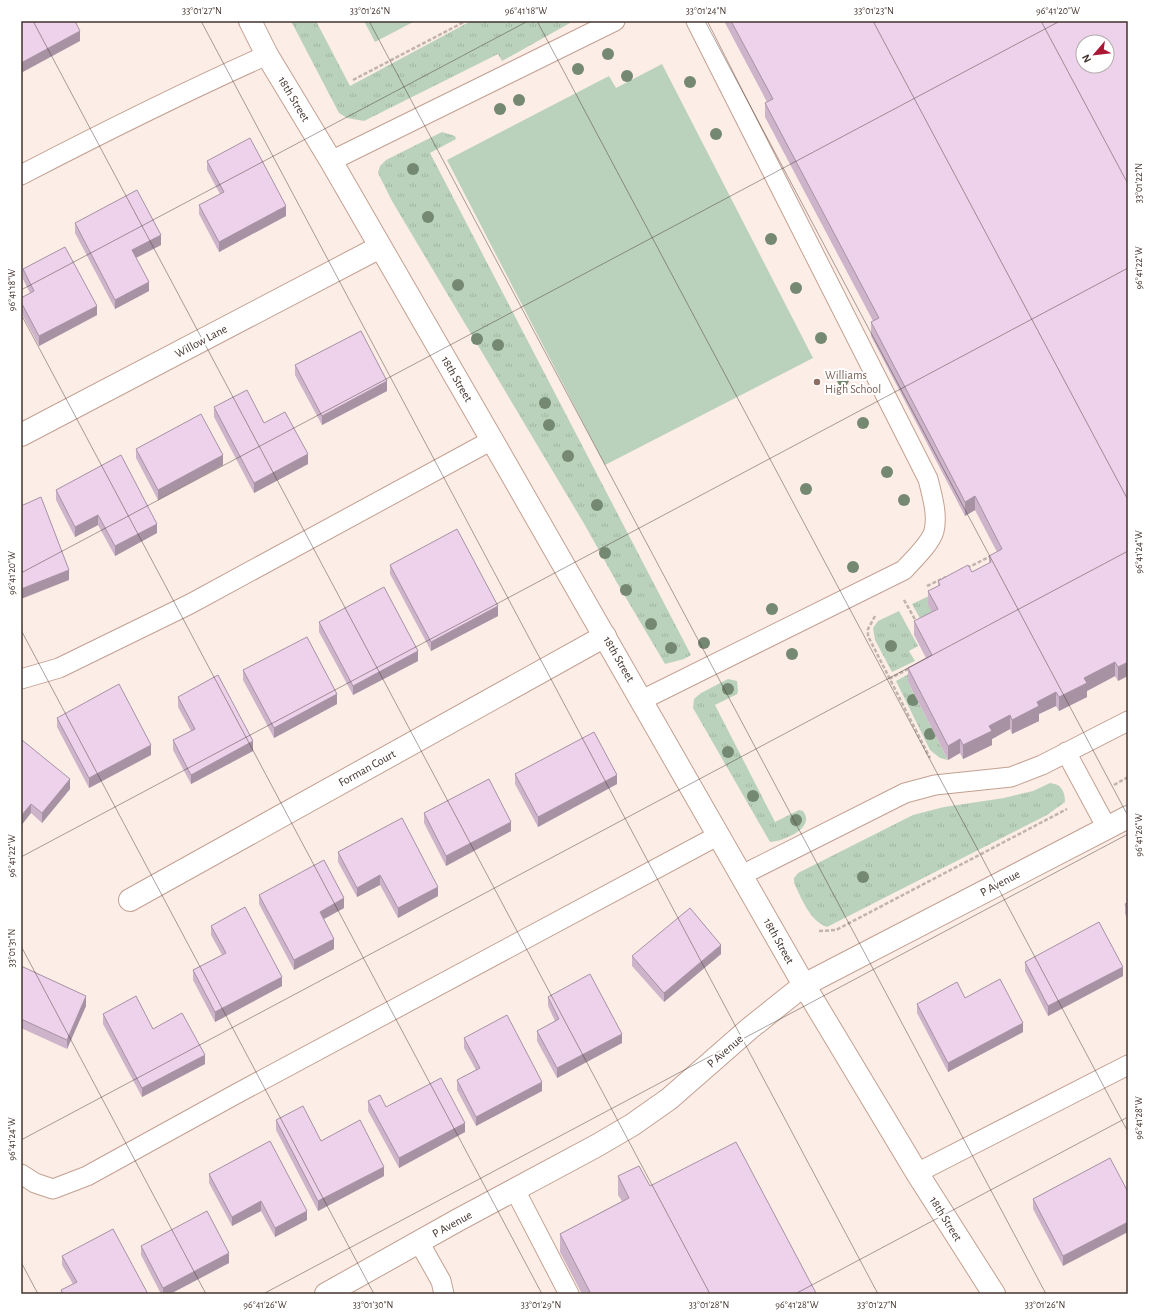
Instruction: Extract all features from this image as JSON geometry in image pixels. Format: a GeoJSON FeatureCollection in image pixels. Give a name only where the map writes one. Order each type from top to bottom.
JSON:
{"type":"FeatureCollection","features":[{"type":"Feature","properties":{"kind":"street","name":"18th Street"},"geometry":{"type":"LineString","coordinates":[[250,21],[268,55],[331,161],[642,700],[804,985],[917,1173],[994,1294]]}},
{"type":"Feature","properties":{"kind":"street","name":"Willow Lane"},"geometry":{"type":"LineString","coordinates":[[21,436],[380,247]]}},
{"type":"Feature","properties":{"kind":"street","name":"Forman Court"},"geometry":{"type":"LineString","coordinates":[[130,900],[605,636]]}},
{"type":"Feature","properties":{"kind":"street","name":"P Avenue"},"geometry":{"type":"LineString","coordinates":[[326,1294],[620,1132],[669,1099],[749,1029],[804,985],[1128,817]]}},
{"type":"Feature","properties":{"kind":"lane"},"geometry":{"type":"LineString","coordinates":[[331,161],[615,21]]}},
{"type":"Feature","properties":{"kind":"lane"},"geometry":{"type":"LineString","coordinates":[[642,700],[904,570],[920,554],[934,532],[935,507],[928,479],[696,21]]}},
{"type":"Feature","properties":{"kind":"lane"},"geometry":{"type":"LineString","coordinates":[[21,175],[206,82],[268,55]]}},
{"type":"Feature","properties":{"kind":"lane"},"geometry":{"type":"LineString","coordinates":[[21,679],[59,668],[190,604],[492,440]]}},
{"type":"Feature","properties":{"kind":"lane"},"geometry":{"type":"LineString","coordinates":[[742,875],[905,793],[935,785],[1011,776],[1042,765],[1128,721]]}},
{"type":"Feature","properties":{"kind":"lane"},"geometry":{"type":"LineString","coordinates":[[1066,752],[1107,828]]}},
{"type":"Feature","properties":{"kind":"lane"},"geometry":{"type":"LineString","coordinates":[[21,1174],[34,1183],[53,1189],[87,1176],[278,1071],[719,835]]}},
{"type":"Feature","properties":{"kind":"lane"},"geometry":{"type":"LineString","coordinates":[[917,1173],[1128,1064]]}},
{"type":"Feature","properties":{"kind":"lane"},"geometry":{"type":"LineString","coordinates":[[515,1190],[569,1294]]}},
{"type":"Feature","properties":{"kind":"lane"},"geometry":{"type":"LineString","coordinates":[[419,1242],[441,1281],[444,1294]]}},
{"type":"Feature","properties":{"kind":"path"},"geometry":{"type":"LineString","coordinates":[[352,80],[466,21]]}},
{"type":"Feature","properties":{"kind":"path"},"geometry":{"type":"LineString","coordinates":[[965,568],[991,556]]}},
{"type":"Feature","properties":{"kind":"path"},"geometry":{"type":"LineString","coordinates":[[922,589],[952,574]]}},
{"type":"Feature","properties":{"kind":"path"},"geometry":{"type":"LineString","coordinates":[[898,602],[910,595]]}},
{"type":"Feature","properties":{"kind":"path"},"geometry":{"type":"LineString","coordinates":[[904,598],[917,624]]}},
{"type":"Feature","properties":{"kind":"path"},"geometry":{"type":"LineString","coordinates":[[880,613],[873,617],[868,629],[868,636],[928,757],[933,762]]}},
{"type":"Feature","properties":{"kind":"path"},"geometry":{"type":"LineString","coordinates":[[889,679],[916,664]]}},
{"type":"Feature","properties":{"kind":"path"},"geometry":{"type":"LineString","coordinates":[[819,931],[836,930],[1128,777]]}},
{"type":"Feature","properties":{"kind":"green space"},"geometry":{"type":"Polygon","coordinates":[[[291,21],[316,21],[350,86],[471,21],[571,21],[570,23],[502,61],[498,54],[364,121],[347,118],[339,113],[291,21]]]}},
{"type":"Feature","properties":{"kind":"green space"},"geometry":{"type":"Polygon","coordinates":[[[364,21],[415,21],[375,42],[364,21]]]}},
{"type":"Feature","properties":{"kind":"green space"},"geometry":{"type":"Polygon","coordinates":[[[662,64],[813,358],[605,465],[447,160],[609,76],[616,88],[662,64]]]}},
{"type":"Feature","properties":{"kind":"green space"},"geometry":{"type":"Polygon","coordinates":[[[442,132],[455,136],[456,139],[430,153],[691,655],[684,659],[665,664],[586,527],[392,201],[378,173],[380,166],[386,160],[442,132]]]}},
{"type":"Feature","properties":{"kind":"green space"},"geometry":{"type":"Polygon","coordinates":[[[997,564],[938,623],[926,629],[912,604],[997,564]]]}},
{"type":"Feature","properties":{"kind":"green space"},"geometry":{"type":"Polygon","coordinates":[[[899,611],[918,646],[909,651],[915,661],[892,672],[875,640],[873,628],[878,621],[899,611]]]}},
{"type":"Feature","properties":{"kind":"green space"},"geometry":{"type":"Polygon","coordinates":[[[918,669],[908,682],[948,760],[940,758],[930,750],[896,681],[918,669]]]}},
{"type":"Feature","properties":{"kind":"green space"},"geometry":{"type":"Polygon","coordinates":[[[728,679],[737,681],[737,694],[715,705],[775,822],[799,810],[803,811],[806,817],[802,828],[783,839],[770,842],[693,708],[694,699],[701,693],[728,679]]]}},
{"type":"Feature","properties":{"kind":"green space"},"geometry":{"type":"Polygon","coordinates":[[[1050,783],[1057,785],[1062,789],[1065,802],[1047,815],[827,927],[821,924],[811,914],[803,902],[794,883],[794,878],[798,873],[913,815],[944,807],[1004,798],[1033,791],[1050,783]]]}},
{"type":"Feature","properties":{"kind":"building"},"geometry":{"type":"Polygon","coordinates":[[[21,21],[75,21],[80,31],[21,63],[21,21]]]}},
{"type":"Feature","properties":{"kind":"building"},"geometry":{"type":"Polygon","coordinates":[[[731,21],[1128,21],[1128,662],[1118,667],[1115,662],[1084,678],[1087,683],[1059,697],[1056,692],[1037,702],[1039,706],[1012,720],[1010,715],[989,726],[992,731],[963,745],[960,739],[948,746],[908,668],[932,655],[914,621],[938,609],[928,591],[940,585],[938,581],[968,565],[972,572],[991,562],[989,556],[1002,549],[975,496],[965,502],[871,322],[879,318],[765,103],[773,99],[731,21]]]}},
{"type":"Feature","properties":{"kind":"building"},"geometry":{"type":"Polygon","coordinates":[[[250,138],[286,206],[219,242],[199,205],[224,192],[207,161],[250,138]]]}},
{"type":"Feature","properties":{"kind":"building"},"geometry":{"type":"Polygon","coordinates":[[[137,190],[161,235],[132,250],[149,282],[115,300],[75,223],[137,190]]]}},
{"type":"Feature","properties":{"kind":"building"},"geometry":{"type":"Polygon","coordinates":[[[65,247],[97,306],[39,336],[21,302],[21,298],[34,291],[23,269],[65,247]]]}},
{"type":"Feature","properties":{"kind":"building"},"geometry":{"type":"Polygon","coordinates":[[[361,331],[387,381],[322,416],[295,365],[361,331]]]}},
{"type":"Feature","properties":{"kind":"building"},"geometry":{"type":"Polygon","coordinates":[[[247,390],[264,423],[285,412],[308,454],[254,483],[214,407],[247,390]]]}},
{"type":"Feature","properties":{"kind":"building"},"geometry":{"type":"Polygon","coordinates":[[[201,414],[223,455],[158,490],[136,449],[201,414]]]}},
{"type":"Feature","properties":{"kind":"building"},"geometry":{"type":"Polygon","coordinates":[[[121,455],[157,524],[115,546],[98,515],[75,527],[56,490],[121,455]]]}},
{"type":"Feature","properties":{"kind":"building"},"geometry":{"type":"Polygon","coordinates":[[[41,497],[69,570],[21,589],[21,506],[41,497]]]}},
{"type":"Feature","properties":{"kind":"building"},"geometry":{"type":"Polygon","coordinates":[[[457,529],[498,606],[431,642],[390,565],[457,529]]]}},
{"type":"Feature","properties":{"kind":"building"},"geometry":{"type":"Polygon","coordinates":[[[384,587],[418,651],[353,686],[319,622],[384,587]]]}},
{"type":"Feature","properties":{"kind":"building"},"geometry":{"type":"Polygon","coordinates":[[[307,637],[337,694],[274,728],[243,670],[307,637]]]}},
{"type":"Feature","properties":{"kind":"building"},"geometry":{"type":"Polygon","coordinates":[[[218,675],[253,741],[191,775],[173,740],[195,729],[178,697],[218,675]]]}},
{"type":"Feature","properties":{"kind":"building"},"geometry":{"type":"Polygon","coordinates":[[[119,684],[151,745],[89,778],[57,718],[119,684]]]}},
{"type":"Feature","properties":{"kind":"building"},"geometry":{"type":"Polygon","coordinates":[[[594,732],[617,775],[538,817],[515,774],[594,732]]]}},
{"type":"Feature","properties":{"kind":"building"},"geometry":{"type":"Polygon","coordinates":[[[22,740],[70,779],[42,813],[31,804],[21,816],[21,741],[22,740]]]}},
{"type":"Feature","properties":{"kind":"building"},"geometry":{"type":"Polygon","coordinates":[[[489,779],[511,822],[446,856],[424,813],[489,779]]]}},
{"type":"Feature","properties":{"kind":"building"},"geometry":{"type":"Polygon","coordinates":[[[402,818],[438,887],[398,908],[380,875],[357,888],[338,852],[402,818]]]}},
{"type":"Feature","properties":{"kind":"building"},"geometry":{"type":"Polygon","coordinates":[[[324,860],[344,898],[320,912],[334,939],[294,960],[259,895],[324,860]]]}},
{"type":"Feature","properties":{"kind":"building"},"geometry":{"type":"Polygon","coordinates":[[[1128,903],[1128,910],[1125,904],[1128,903]]]}},
{"type":"Feature","properties":{"kind":"building"},"geometry":{"type":"Polygon","coordinates":[[[245,907],[282,977],[215,1012],[193,970],[226,953],[211,926],[245,907]]]}},
{"type":"Feature","properties":{"kind":"building"},"geometry":{"type":"Polygon","coordinates":[[[690,908],[721,945],[664,993],[632,956],[690,908]]]}},
{"type":"Feature","properties":{"kind":"building"},"geometry":{"type":"Polygon","coordinates":[[[1099,922],[1123,967],[1048,1006],[1025,962],[1099,922]]]}},
{"type":"Feature","properties":{"kind":"building"},"geometry":{"type":"Polygon","coordinates":[[[21,966],[86,996],[67,1040],[21,1019],[21,966]]]}},
{"type":"Feature","properties":{"kind":"building"},"geometry":{"type":"Polygon","coordinates":[[[590,974],[622,1034],[557,1068],[537,1031],[559,1019],[548,997],[590,974]]]}},
{"type":"Feature","properties":{"kind":"building"},"geometry":{"type":"Polygon","coordinates":[[[1000,979],[1023,1023],[948,1063],[917,1004],[957,982],[965,998],[1000,979]]]}},
{"type":"Feature","properties":{"kind":"building"},"geometry":{"type":"Polygon","coordinates":[[[136,996],[153,1029],[182,1013],[205,1055],[142,1088],[103,1014],[136,996]]]}},
{"type":"Feature","properties":{"kind":"building"},"geometry":{"type":"Polygon","coordinates":[[[507,1015],[542,1082],[476,1117],[457,1080],[480,1068],[464,1038],[507,1015]]]}},
{"type":"Feature","properties":{"kind":"building"},"geometry":{"type":"Polygon","coordinates":[[[441,1078],[465,1123],[399,1158],[368,1101],[380,1095],[386,1107],[441,1078]]]}},
{"type":"Feature","properties":{"kind":"building"},"geometry":{"type":"Polygon","coordinates":[[[303,1106],[321,1141],[360,1120],[384,1167],[318,1201],[276,1120],[303,1106]]]}},
{"type":"Feature","properties":{"kind":"building"},"geometry":{"type":"Polygon","coordinates":[[[270,1141],[307,1211],[275,1228],[261,1201],[232,1217],[209,1174],[270,1141]]]}},
{"type":"Feature","properties":{"kind":"building"},"geometry":{"type":"Polygon","coordinates":[[[736,1142],[816,1293],[591,1294],[560,1234],[629,1198],[618,1176],[639,1166],[650,1186],[736,1142]]]}},
{"type":"Feature","properties":{"kind":"building"},"geometry":{"type":"Polygon","coordinates":[[[1110,1158],[1128,1192],[1128,1222],[1063,1256],[1033,1199],[1110,1158]]]}},
{"type":"Feature","properties":{"kind":"building"},"geometry":{"type":"Polygon","coordinates":[[[207,1211],[229,1253],[163,1288],[141,1246],[207,1211]]]}},
{"type":"Feature","properties":{"kind":"building"},"geometry":{"type":"Polygon","coordinates":[[[113,1229],[148,1294],[63,1294],[61,1290],[77,1282],[62,1256],[113,1229]]]}},
{"type":"Feature","properties":{"kind":"place","name":"Williams High School"},"geometry":{"type":"Point","coordinates":[817,382]}}]}
